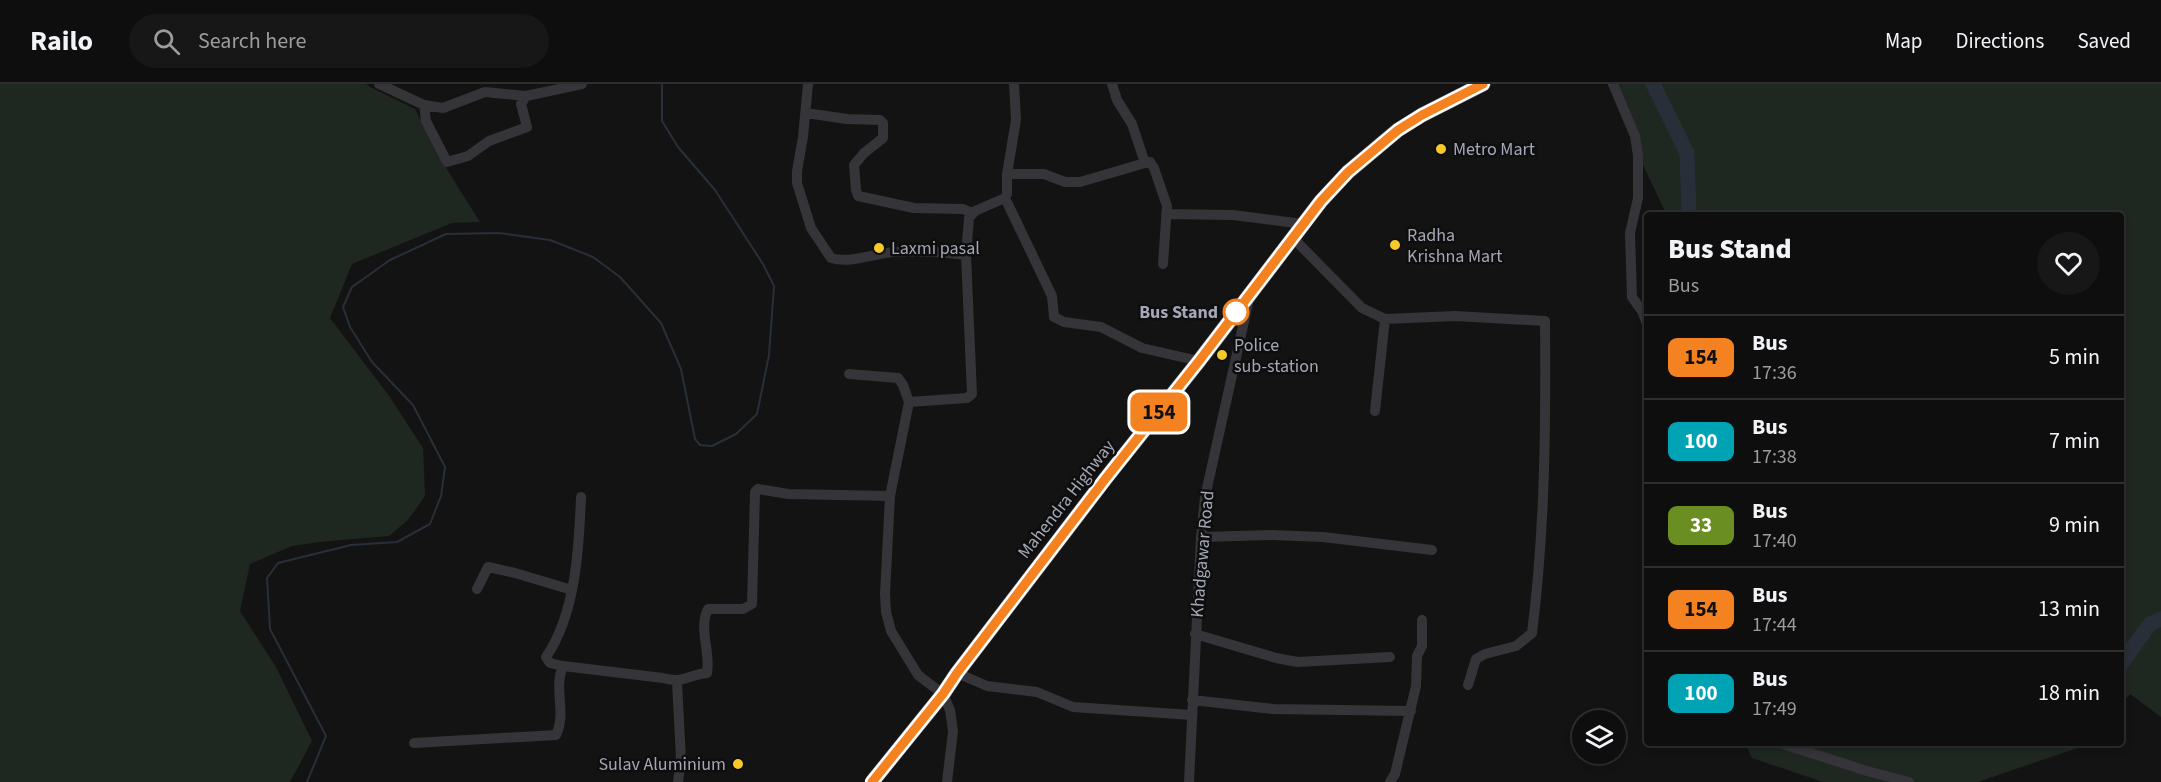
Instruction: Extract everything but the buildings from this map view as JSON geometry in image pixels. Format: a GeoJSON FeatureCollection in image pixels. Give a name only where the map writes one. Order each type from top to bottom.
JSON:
{"type":"FeatureCollection","features":[{"type":"Feature","properties":{"kind":"highway","name":"Mahendra Highway"},"geometry":{"type":"LineString","coordinates":[[872,782],[943,694],[1106,478],[1321,201],[1348,172],[1398,130],[1483,84]]}},
{"type":"Feature","properties":{"kind":"street"},"geometry":{"type":"LineString","coordinates":[[379,84],[424,105],[443,108],[485,92],[526,96],[582,84]]}},
{"type":"Feature","properties":{"kind":"street"},"geometry":{"type":"LineString","coordinates":[[808,84],[797,183],[812,228],[831,258],[841,261],[894,252],[945,252],[966,255]]}},
{"type":"Feature","properties":{"kind":"street"},"geometry":{"type":"LineString","coordinates":[[1014,84],[1016,120],[1005,198],[1052,296],[1054,317],[1064,322],[1101,327],[1142,348],[1199,361]]}},
{"type":"Feature","properties":{"kind":"street"},"geometry":{"type":"LineString","coordinates":[[1112,84],[1132,124],[1145,163]]}},
{"type":"Feature","properties":{"kind":"street"},"geometry":{"type":"LineString","coordinates":[[1613,84],[1635,136],[1638,156],[1638,198],[1630,233],[1632,297],[1644,316]]}},
{"type":"Feature","properties":{"kind":"street"},"geometry":{"type":"LineString","coordinates":[[424,105],[426,121],[447,162],[460,156],[468,156],[489,141],[527,127],[521,104],[526,96]]}},
{"type":"Feature","properties":{"kind":"street"},"geometry":{"type":"LineString","coordinates":[[806,113],[847,119],[880,120],[883,123],[883,138],[864,153],[854,165],[858,196],[914,208],[963,209],[972,213]]}},
{"type":"Feature","properties":{"kind":"street"},"geometry":{"type":"LineString","coordinates":[[1007,174],[1044,174],[1065,182],[1080,182],[1150,162],[1167,206],[1163,264]]}},
{"type":"Feature","properties":{"kind":"street"},"geometry":{"type":"LineString","coordinates":[[909,402],[967,398],[972,394],[966,255],[969,218],[972,213],[1005,198]]}},
{"type":"Feature","properties":{"kind":"street"},"geometry":{"type":"LineString","coordinates":[[1166,214],[1233,214],[1303,224]]}},
{"type":"Feature","properties":{"kind":"street"},"geometry":{"type":"LineString","coordinates":[[1293,238],[1362,308],[1385,319],[1455,316],[1545,321],[1544,469],[1537,595],[1532,633],[1516,646],[1485,654],[1476,659],[1468,685]]}},
{"type":"Feature","properties":{"kind":"street","name":"Khadgawar Road"},"geometry":{"type":"LineString","coordinates":[[1189,782],[1205,497],[1250,295]]}},
{"type":"Feature","properties":{"kind":"street"},"geometry":{"type":"LineString","coordinates":[[1375,411],[1385,319]]}},
{"type":"Feature","properties":{"kind":"street"},"geometry":{"type":"LineString","coordinates":[[849,374],[898,378],[909,402],[890,496],[885,594],[891,631],[918,675],[943,694],[950,710],[953,731],[947,782]]}},
{"type":"Feature","properties":{"kind":"street"},"geometry":{"type":"LineString","coordinates":[[581,497],[579,542],[572,590],[554,647],[546,657],[550,663],[563,666],[663,678],[677,682],[696,674],[706,673],[708,665],[705,627],[708,609],[743,609],[752,604],[755,492],[758,489],[788,494],[890,496]]}},
{"type":"Feature","properties":{"kind":"street"},"geometry":{"type":"LineString","coordinates":[[1201,537],[1272,535],[1323,537],[1432,550]]}},
{"type":"Feature","properties":{"kind":"street"},"geometry":{"type":"LineString","coordinates":[[521,575],[522,563]]}},
{"type":"Feature","properties":{"kind":"street"},"geometry":{"type":"LineString","coordinates":[[477,589],[488,567],[572,590]]}},
{"type":"Feature","properties":{"kind":"street"},"geometry":{"type":"LineString","coordinates":[[1390,782],[1395,774],[1416,686],[1418,656],[1422,646],[1422,620]]}},
{"type":"Feature","properties":{"kind":"street"},"geometry":{"type":"LineString","coordinates":[[1196,634],[1276,658],[1298,662],[1390,657]]}},
{"type":"Feature","properties":{"kind":"street"},"geometry":{"type":"LineString","coordinates":[[414,743],[556,735],[561,725],[558,677],[563,666]]}},
{"type":"Feature","properties":{"kind":"street"},"geometry":{"type":"LineString","coordinates":[[957,673],[987,686],[1037,692],[1073,707],[1192,715]]}},
{"type":"Feature","properties":{"kind":"street"},"geometry":{"type":"LineString","coordinates":[[677,682],[681,759],[678,782]]}},
{"type":"Feature","properties":{"kind":"street"},"geometry":{"type":"LineString","coordinates":[[1192,700],[1273,709],[1411,711]]}},
{"type":"Feature","properties":{"kind":"street"},"geometry":{"type":"LineString","coordinates":[[1789,746],[1866,771],[1909,782]]}},
{"type":"Feature","properties":{"kind":"shaded area"},"geometry":{"type":"Polygon","coordinates":[[[0,84],[367,84],[415,109],[448,171],[480,222],[452,223],[352,264],[330,318],[390,397],[423,448],[425,496],[408,520],[389,536],[292,546],[250,564],[240,611],[276,667],[312,741],[290,782],[0,782],[0,84]]]}},
{"type":"Feature","properties":{"kind":"shaded area"},"geometry":{"type":"Polygon","coordinates":[[[1612,84],[2161,84],[2161,717],[2130,694],[2124,701],[2124,212],[1665,212],[1631,139],[1612,84]]]}},
{"type":"Feature","properties":{"kind":"shaded area"},"geometry":{"type":"Polygon","coordinates":[[[1746,746],[2083,746],[1978,782],[1823,782],[1752,758],[1746,746]]]}},
{"type":"Feature","properties":{"kind":"waterway"},"geometry":{"type":"LineString","coordinates":[[307,782],[326,736],[270,629],[267,578],[278,563],[351,545],[397,542],[430,524],[441,496],[445,467],[413,405],[372,362],[350,327],[343,307],[352,287],[390,260],[446,234],[499,233],[550,240],[593,257],[620,277],[661,323],[681,369],[695,439],[700,445],[712,446],[736,434],[757,414],[769,355],[774,286],[763,264],[715,190],[678,147],[662,121],[662,84]]}},
{"type":"Feature","properties":{"kind":"waterway"},"geometry":{"type":"LineString","coordinates":[[1653,84],[1687,153],[1689,212]]}},
{"type":"Feature","properties":{"kind":"waterway"},"geometry":{"type":"LineString","coordinates":[[2124,660],[2150,624],[2161,619]]}},
{"type":"Feature","properties":{"kind":"bus line","name":"154"},"geometry":{"type":"LineString","coordinates":[[872,782],[943,694],[1106,478],[1321,201],[1348,172],[1398,130],[1483,84]]}},
{"type":"Feature","properties":{"kind":"place","name":"Metro Mart"},"geometry":{"type":"Point","coordinates":[1441,149]}},
{"type":"Feature","properties":{"kind":"place","name":"Radha Krishna Mart"},"geometry":{"type":"Point","coordinates":[1395,245]}},
{"type":"Feature","properties":{"kind":"place","name":"Laxmi pasal"},"geometry":{"type":"Point","coordinates":[879,248]}},
{"type":"Feature","properties":{"kind":"place","name":"Bus Stand"},"geometry":{"type":"Point","coordinates":[1236,312]}},
{"type":"Feature","properties":{"kind":"place","name":"Police sub-station"},"geometry":{"type":"Point","coordinates":[1222,355]}},
{"type":"Feature","properties":{"kind":"place","name":"Sulav Aluminium"},"geometry":{"type":"Point","coordinates":[738,764]}}]}
